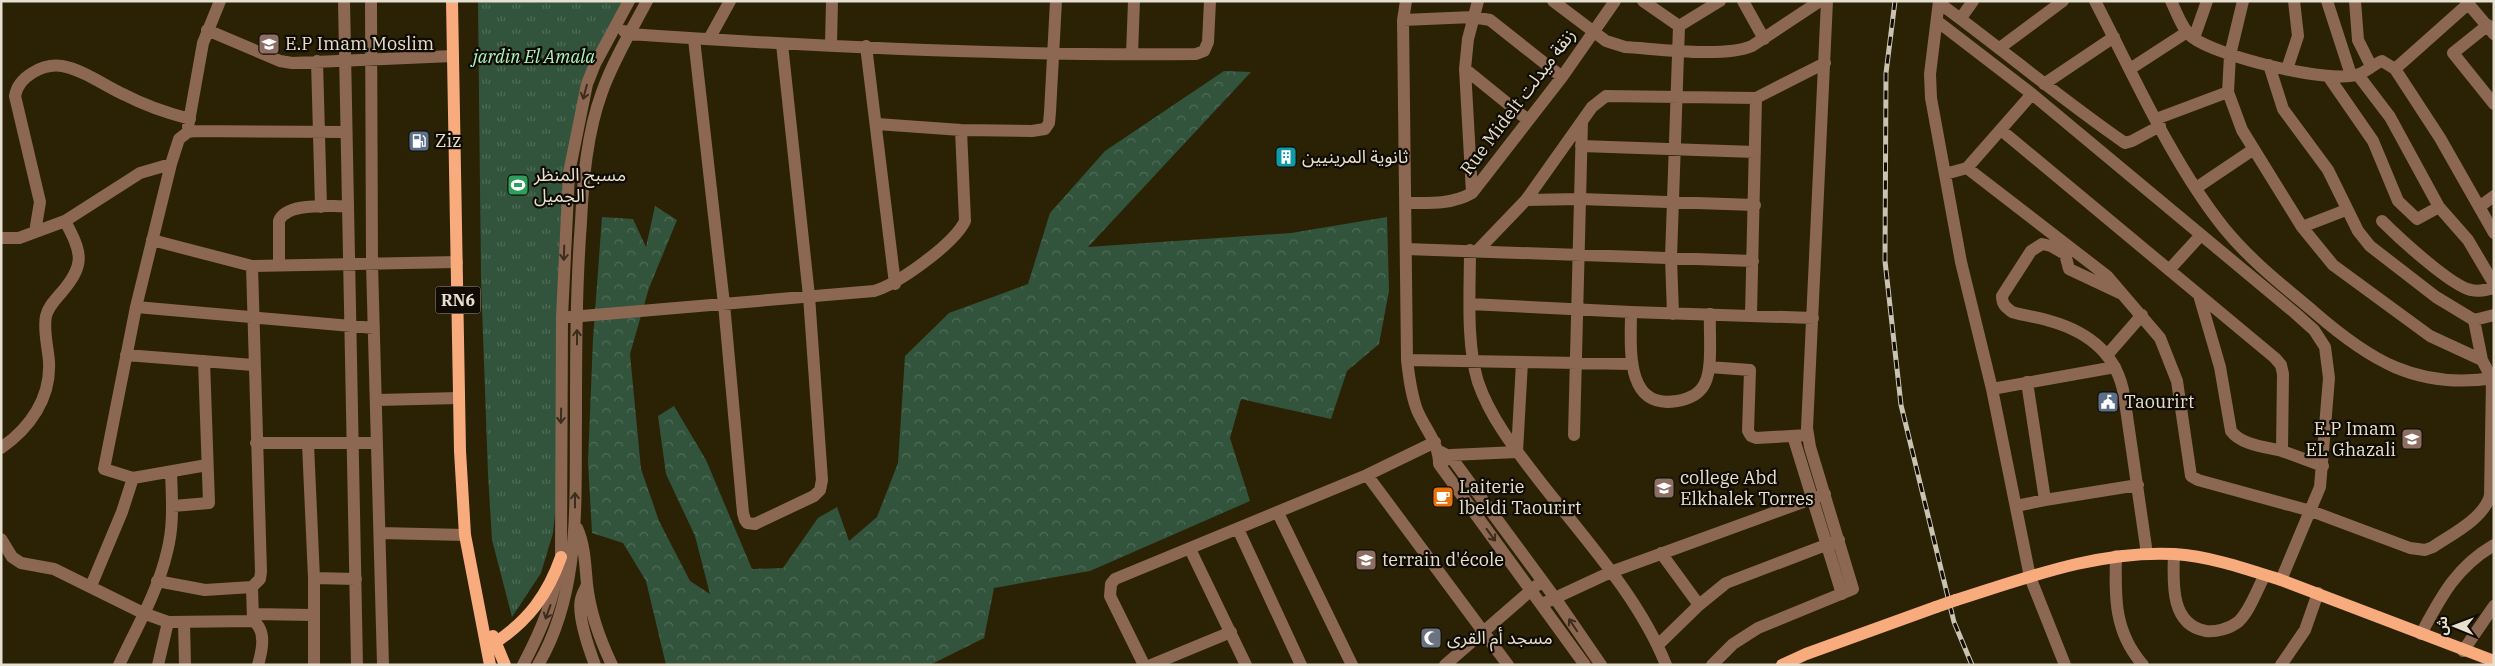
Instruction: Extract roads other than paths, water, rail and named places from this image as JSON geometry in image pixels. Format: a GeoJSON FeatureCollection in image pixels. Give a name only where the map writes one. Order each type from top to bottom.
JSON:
{"type":"FeatureCollection","features":[{"type":"Feature","properties":{"kind":"main road","name":"RN6"},"geometry":{"type":"LineString","coordinates":[[452,1],[459,398],[464,535],[490,665]]}},
{"type":"Feature","properties":{"kind":"main road"},"geometry":{"type":"LineString","coordinates":[[1782,665],[1806,654],[1936,607],[2030,577],[2116,556],[2147,554],[2174,554],[2265,575],[2318,593],[2421,634],[2463,651],[2479,661],[2494,661]]}},
{"type":"Feature","properties":{"kind":"main road"},"geometry":{"type":"LineString","coordinates":[[496,642],[514,630],[544,597],[561,557]]}},
{"type":"Feature","properties":{"kind":"main road","name":"RN6"},"geometry":{"type":"LineString","coordinates":[[476,597],[506,665]]}},
{"type":"Feature","properties":{"kind":"street"},"geometry":{"type":"LineString","coordinates":[[206,465],[133,478],[104,469],[126,354],[152,240],[179,139],[189,125],[207,30],[220,1]]}},
{"type":"Feature","properties":{"kind":"street"},"geometry":{"type":"LineString","coordinates":[[344,1],[357,665]]}},
{"type":"Feature","properties":{"kind":"street"},"geometry":{"type":"LineString","coordinates":[[371,1],[372,264],[383,665]]}},
{"type":"Feature","properties":{"kind":"street"},"geometry":{"type":"LineString","coordinates":[[523,665],[541,632],[554,596],[561,557],[562,317],[568,188],[576,135],[588,84],[628,1]]}},
{"type":"Feature","properties":{"kind":"street"},"geometry":{"type":"LineString","coordinates":[[538,665],[550,644],[564,599],[575,522],[577,318],[581,217],[589,149],[601,94],[629,34],[647,1]]}},
{"type":"Feature","properties":{"kind":"street"},"geometry":{"type":"LineString","coordinates":[[709,39],[730,1]]}},
{"type":"Feature","properties":{"kind":"street"},"geometry":{"type":"LineString","coordinates":[[831,44],[832,1]]}},
{"type":"Feature","properties":{"kind":"street"},"geometry":{"type":"LineString","coordinates":[[877,124],[961,130],[1032,132],[1045,129],[1049,118],[1056,1]]}},
{"type":"Feature","properties":{"kind":"street"},"geometry":{"type":"LineString","coordinates":[[1132,54],[1134,1]]}},
{"type":"Feature","properties":{"kind":"street"},"geometry":{"type":"LineString","coordinates":[[615,27],[629,34],[782,44],[831,44],[1053,54],[1196,54],[1204,51],[1208,42],[1210,1]]}},
{"type":"Feature","properties":{"kind":"street"},"geometry":{"type":"LineString","coordinates":[[1406,1],[1403,20],[1407,360],[1410,388],[1417,410],[1437,447],[1439,464],[1585,665]]}},
{"type":"Feature","properties":{"kind":"street"},"geometry":{"type":"LineString","coordinates":[[1472,193],[1465,69],[1473,17],[1478,1]]}},
{"type":"Feature","properties":{"kind":"street"},"geometry":{"type":"LineString","coordinates":[[1553,1],[1606,41],[1617,46],[1735,51],[1744,49],[1764,39],[1820,1]]}},
{"type":"Feature","properties":{"kind":"street","name":"Rue Midelt زنقة ميدلت"},"geometry":{"type":"LineString","coordinates":[[1405,203],[1444,202],[1463,198],[1472,193],[1562,77],[1615,1]]}},
{"type":"Feature","properties":{"kind":"street"},"geometry":{"type":"LineString","coordinates":[[1643,1],[1679,26]]}},
{"type":"Feature","properties":{"kind":"street"},"geometry":{"type":"LineString","coordinates":[[1679,26],[1720,1]]}},
{"type":"Feature","properties":{"kind":"street"},"geometry":{"type":"LineString","coordinates":[[1743,1],[1764,39]]}},
{"type":"Feature","properties":{"kind":"street"},"geometry":{"type":"LineString","coordinates":[[1712,665],[1733,644],[1758,628],[1850,591],[1853,586],[1808,435],[1827,1]]}},
{"type":"Feature","properties":{"kind":"street"},"geometry":{"type":"LineString","coordinates":[[1961,18],[1973,1]]}},
{"type":"Feature","properties":{"kind":"street"},"geometry":{"type":"LineString","coordinates":[[2001,47],[2063,1]]}},
{"type":"Feature","properties":{"kind":"street"},"geometry":{"type":"LineString","coordinates":[[2095,1],[2158,122],[2196,188],[2224,228],[2270,276],[2335,331],[2378,360],[2415,376],[2448,380],[2493,378]]}},
{"type":"Feature","properties":{"kind":"street"},"geometry":{"type":"LineString","coordinates":[[2171,1],[2191,35],[2230,55],[2286,69],[2328,76],[2355,75],[2382,61],[2396,69],[2440,138],[2494,233]]}},
{"type":"Feature","properties":{"kind":"street"},"geometry":{"type":"LineString","coordinates":[[2130,69],[2191,35],[2207,1]]}},
{"type":"Feature","properties":{"kind":"street"},"geometry":{"type":"LineString","coordinates":[[2243,1],[2230,55],[2228,92],[2234,114],[2302,227],[2333,266],[2430,336],[2482,360]]}},
{"type":"Feature","properties":{"kind":"street"},"geometry":{"type":"LineString","coordinates":[[2286,69],[2298,36],[2294,1]]}},
{"type":"Feature","properties":{"kind":"street"},"geometry":{"type":"LineString","coordinates":[[2327,1],[2355,75],[2390,117],[2438,207],[2468,240],[2494,286],[2479,291],[2464,287],[2415,252],[2382,222]]}},
{"type":"Feature","properties":{"kind":"street"},"geometry":{"type":"LineString","coordinates":[[2355,1],[2358,40],[2371,66]]}},
{"type":"Feature","properties":{"kind":"street"},"geometry":{"type":"LineString","coordinates":[[2065,665],[2030,577],[1992,389],[1961,262],[1931,98],[1930,74],[1939,2],[2001,47],[2071,106],[2125,142],[2132,142],[2158,122],[2228,92]]}},
{"type":"Feature","properties":{"kind":"street"},"geometry":{"type":"LineString","coordinates":[[2396,69],[2467,2],[2491,29],[2453,52],[2453,55],[2494,104]]}},
{"type":"Feature","properties":{"kind":"street"},"geometry":{"type":"LineString","coordinates":[[1403,20],[1473,17],[1490,20],[1498,24],[1562,77]]}},
{"type":"Feature","properties":{"kind":"street"},"geometry":{"type":"LineString","coordinates":[[1937,20],[2032,94],[2200,236],[2295,313],[2314,330],[2325,347],[2329,378],[2320,487],[2281,580]]}},
{"type":"Feature","properties":{"kind":"street"},"geometry":{"type":"LineString","coordinates":[[1673,314],[1671,258],[1679,26]]}},
{"type":"Feature","properties":{"kind":"street"},"geometry":{"type":"LineString","coordinates":[[207,30],[280,61],[292,63],[372,58],[453,56]]}},
{"type":"Feature","properties":{"kind":"street"},"geometry":{"type":"LineString","coordinates":[[2044,84],[2114,37]]}},
{"type":"Feature","properties":{"kind":"street"},"geometry":{"type":"LineString","coordinates":[[694,39],[724,304],[743,513],[747,524],[756,524],[814,496],[820,490],[822,480],[809,296],[782,44]]}},
{"type":"Feature","properties":{"kind":"street"},"geometry":{"type":"LineString","coordinates":[[866,46],[895,284]]}},
{"type":"Feature","properties":{"kind":"street"},"geometry":{"type":"LineString","coordinates":[[317,61],[322,207]]}},
{"type":"Feature","properties":{"kind":"street"},"geometry":{"type":"LineString","coordinates":[[1666,665],[1658,645],[1611,572],[1517,452],[1488,407],[1473,361],[1470,304],[1474,250],[1526,200],[1592,107],[1606,96],[1756,98],[1825,63]]}},
{"type":"Feature","properties":{"kind":"street"},"geometry":{"type":"LineString","coordinates":[[2269,65],[2283,109],[2328,170],[2346,210],[2358,231],[2370,246],[2436,297],[2474,320],[2494,315]]}},
{"type":"Feature","properties":{"kind":"street"},"geometry":{"type":"LineString","coordinates":[[36,232],[40,202],[15,96],[16,86],[26,76],[50,67],[72,69],[189,125],[346,132]]}},
{"type":"Feature","properties":{"kind":"street"},"geometry":{"type":"LineString","coordinates":[[1465,69],[1528,120]]}},
{"type":"Feature","properties":{"kind":"street"},"geometry":{"type":"LineString","coordinates":[[2328,76],[2373,141],[2398,201],[2417,219],[2438,207]]}},
{"type":"Feature","properties":{"kind":"street"},"geometry":{"type":"LineString","coordinates":[[1945,174],[1967,168],[2032,94]]}},
{"type":"Feature","properties":{"kind":"street"},"geometry":{"type":"LineString","coordinates":[[1751,316],[1756,98]]}},
{"type":"Feature","properties":{"kind":"street"},"geometry":{"type":"LineString","coordinates":[[1574,435],[1582,122]]}},
{"type":"Feature","properties":{"kind":"street"},"geometry":{"type":"LineString","coordinates":[[562,317],[577,318],[874,291],[895,284],[958,234],[965,221],[961,130]]}},
{"type":"Feature","properties":{"kind":"street"},"geometry":{"type":"LineString","coordinates":[[2000,130],[2280,365],[2282,374],[2282,451]]}},
{"type":"Feature","properties":{"kind":"street"},"geometry":{"type":"LineString","coordinates":[[1581,146],[1755,152]]}},
{"type":"Feature","properties":{"kind":"street"},"geometry":{"type":"LineString","coordinates":[[2196,188],[2254,149]]}},
{"type":"Feature","properties":{"kind":"street"},"geometry":{"type":"LineString","coordinates":[[1,238],[19,238],[65,221],[140,173],[171,164]]}},
{"type":"Feature","properties":{"kind":"street"},"geometry":{"type":"LineString","coordinates":[[1967,168],[2107,276],[2160,338],[2177,381],[2191,476],[2198,480],[2311,511],[2410,548],[2425,550],[2433,547],[2487,506],[2490,496],[2493,378],[2482,360],[2474,320]]}},
{"type":"Feature","properties":{"kind":"street"},"geometry":{"type":"LineString","coordinates":[[2479,207],[2494,196]]}},
{"type":"Feature","properties":{"kind":"street"},"geometry":{"type":"LineString","coordinates":[[1526,200],[1580,199],[1674,204],[1755,205]]}},
{"type":"Feature","properties":{"kind":"street"},"geometry":{"type":"LineString","coordinates":[[279,265],[279,220],[282,214],[291,209],[347,206]]}},
{"type":"Feature","properties":{"kind":"street"},"geometry":{"type":"LineString","coordinates":[[2302,227],[2346,210]]}},
{"type":"Feature","properties":{"kind":"street"},"geometry":{"type":"LineString","coordinates":[[1,448],[27,426],[40,407],[49,382],[47,314],[52,303],[70,282],[80,258],[78,244],[65,221]]}},
{"type":"Feature","properties":{"kind":"street"},"geometry":{"type":"LineString","coordinates":[[2169,270],[2200,236]]}},
{"type":"Feature","properties":{"kind":"street"},"geometry":{"type":"LineString","coordinates":[[152,240],[252,266],[458,262]]}},
{"type":"Feature","properties":{"kind":"street"},"geometry":{"type":"LineString","coordinates":[[2124,295],[2069,269],[2065,254],[2051,246],[2042,244],[2031,251],[2002,296],[2004,304],[2012,312],[2067,327],[2108,354],[2121,380],[2147,554]]}},
{"type":"Feature","properties":{"kind":"street"},"geometry":{"type":"LineString","coordinates":[[1406,249],[1753,261]]}},
{"type":"Feature","properties":{"kind":"street"},"geometry":{"type":"LineString","coordinates":[[157,582],[205,590],[252,587],[260,579],[253,365],[252,266]]}},
{"type":"Feature","properties":{"kind":"street"},"geometry":{"type":"LineString","coordinates":[[2199,296],[2222,374],[2231,431],[2236,438],[2282,451],[2323,466]]}},
{"type":"Feature","properties":{"kind":"street"},"geometry":{"type":"LineString","coordinates":[[1470,304],[1673,314],[1813,318]]}},
{"type":"Feature","properties":{"kind":"street"},"geometry":{"type":"LineString","coordinates":[[136,307],[351,328],[374,328]]}},
{"type":"Feature","properties":{"kind":"street"},"geometry":{"type":"LineString","coordinates":[[1631,312],[1632,364],[1636,382],[1644,392],[1655,400],[1669,403],[1686,400],[1697,393],[1705,382],[1709,368],[1710,314]]}},
{"type":"Feature","properties":{"kind":"street"},"geometry":{"type":"LineString","coordinates":[[2108,354],[2142,315]]}},
{"type":"Feature","properties":{"kind":"street"},"geometry":{"type":"LineString","coordinates":[[126,354],[253,365]]}},
{"type":"Feature","properties":{"kind":"street"},"geometry":{"type":"LineString","coordinates":[[1407,360],[1632,364]]}},
{"type":"Feature","properties":{"kind":"street"},"geometry":{"type":"LineString","coordinates":[[173,506],[209,503],[206,465],[204,361]]}},
{"type":"Feature","properties":{"kind":"street"},"geometry":{"type":"LineString","coordinates":[[1517,452],[1522,362]]}},
{"type":"Feature","properties":{"kind":"street"},"geometry":{"type":"LineString","coordinates":[[1992,389],[2115,367]]}},
{"type":"Feature","properties":{"kind":"street"},"geometry":{"type":"LineString","coordinates":[[1709,368],[1750,370],[1748,431],[1751,436],[1756,438],[1808,435]]}},
{"type":"Feature","properties":{"kind":"street"},"geometry":{"type":"LineString","coordinates":[[2027,382],[2045,500]]}},
{"type":"Feature","properties":{"kind":"street"},"geometry":{"type":"LineString","coordinates":[[377,400],[459,398]]}},
{"type":"Feature","properties":{"kind":"street"},"geometry":{"type":"LineString","coordinates":[[1793,436],[1811,500],[1842,594]]}},
{"type":"Feature","properties":{"kind":"street"},"geometry":{"type":"LineString","coordinates":[[256,443],[378,443]]}},
{"type":"Feature","properties":{"kind":"street"},"geometry":{"type":"LineString","coordinates":[[308,444],[314,578],[314,665]]}},
{"type":"Feature","properties":{"kind":"street"},"geometry":{"type":"LineString","coordinates":[[1437,447],[1451,457],[1555,598],[1601,665]]}},
{"type":"Feature","properties":{"kind":"street"},"geometry":{"type":"LineString","coordinates":[[1144,665],[1110,596],[1111,584],[1278,512],[1437,447]]}},
{"type":"Feature","properties":{"kind":"street"},"geometry":{"type":"LineString","coordinates":[[1439,464],[1451,457],[1451,455],[1517,452]]}},
{"type":"Feature","properties":{"kind":"street"},"geometry":{"type":"LineString","coordinates":[[119,665],[157,582],[168,551],[173,506],[170,472]]}},
{"type":"Feature","properties":{"kind":"street"},"geometry":{"type":"LineString","coordinates":[[1367,475],[1508,665]]}},
{"type":"Feature","properties":{"kind":"street"},"geometry":{"type":"LineString","coordinates":[[91,586],[122,512],[133,478]]}},
{"type":"Feature","properties":{"kind":"street"},"geometry":{"type":"LineString","coordinates":[[2016,506],[2138,485]]}},
{"type":"Feature","properties":{"kind":"street"},"geometry":{"type":"LineString","coordinates":[[1542,604],[1611,572],[1825,494]]}},
{"type":"Feature","properties":{"kind":"street"},"geometry":{"type":"LineString","coordinates":[[1278,512],[1352,665]]}},
{"type":"Feature","properties":{"kind":"street"},"geometry":{"type":"LineString","coordinates":[[575,522],[585,554],[587,584],[600,638],[612,665]]}},
{"type":"Feature","properties":{"kind":"street"},"geometry":{"type":"LineString","coordinates":[[1238,530],[1300,665]]}},
{"type":"Feature","properties":{"kind":"street"},"geometry":{"type":"LineString","coordinates":[[380,533],[464,535]]}},
{"type":"Feature","properties":{"kind":"street"},"geometry":{"type":"LineString","coordinates":[[1,539],[12,557],[21,563],[54,568],[143,613],[168,622],[184,624],[313,615]]}},
{"type":"Feature","properties":{"kind":"street"},"geometry":{"type":"LineString","coordinates":[[1658,645],[1698,604],[1726,583],[1839,540]]}},
{"type":"Feature","properties":{"kind":"street"},"geometry":{"type":"LineString","coordinates":[[2421,634],[2447,586],[2479,554],[2494,545]]}},
{"type":"Feature","properties":{"kind":"street"},"geometry":{"type":"LineString","coordinates":[[1190,549],[1246,665]]}},
{"type":"Feature","properties":{"kind":"street"},"geometry":{"type":"LineString","coordinates":[[1661,553],[1698,604]]}},
{"type":"Feature","properties":{"kind":"street"},"geometry":{"type":"LineString","coordinates":[[2174,554],[2173,584],[2176,602],[2181,615],[2188,625],[2198,630],[2213,632],[2227,628],[2238,621],[2265,575]]}},
{"type":"Feature","properties":{"kind":"street"},"geometry":{"type":"LineString","coordinates":[[2116,556],[2115,599],[2120,626],[2128,646],[2144,665]]}},
{"type":"Feature","properties":{"kind":"street"},"geometry":{"type":"LineString","coordinates":[[314,578],[356,579]]}},
{"type":"Feature","properties":{"kind":"street"},"geometry":{"type":"LineString","coordinates":[[1445,665],[1542,581]]}},
{"type":"Feature","properties":{"kind":"street"},"geometry":{"type":"LineString","coordinates":[[587,584],[580,607],[586,640],[595,665]]}},
{"type":"Feature","properties":{"kind":"street"},"geometry":{"type":"LineString","coordinates":[[252,587],[253,618],[262,632],[258,665]]}},
{"type":"Feature","properties":{"kind":"street"},"geometry":{"type":"LineString","coordinates":[[2281,665],[2305,630],[2318,593]]}},
{"type":"Feature","properties":{"kind":"street"},"geometry":{"type":"LineString","coordinates":[[2463,651],[2494,606]]}},
{"type":"Feature","properties":{"kind":"street"},"geometry":{"type":"LineString","coordinates":[[158,665],[168,622]]}},
{"type":"Feature","properties":{"kind":"street"},"geometry":{"type":"LineString","coordinates":[[184,624],[185,665]]}},
{"type":"Feature","properties":{"kind":"street"},"geometry":{"type":"LineString","coordinates":[[1151,665],[1231,632]]}},
{"type":"Feature","properties":{"kind":"railway"},"geometry":{"type":"LineString","coordinates":[[1895,1],[1886,73],[1885,261],[1901,405],[1954,622],[1972,665]]}},
{"type":"Feature","properties":{"kind":"place","name":"E.P Imam Moslim"},"geometry":{"type":"Point","coordinates":[269,44]}},
{"type":"Feature","properties":{"kind":"place","name":"Ziz"},"geometry":{"type":"Point","coordinates":[419,141]}},
{"type":"Feature","properties":{"kind":"place","name":"ثانوية المرينيين"},"geometry":{"type":"Point","coordinates":[1286,157]}},
{"type":"Feature","properties":{"kind":"place","name":"مسبح المنظر الجميل"},"geometry":{"type":"Point","coordinates":[518,185]}},
{"type":"Feature","properties":{"kind":"place","name":"Taourirt"},"geometry":{"type":"Point","coordinates":[2108,402]}},
{"type":"Feature","properties":{"kind":"place","name":"E.P Imam EL Ghazali"},"geometry":{"type":"Point","coordinates":[2412,439]}},
{"type":"Feature","properties":{"kind":"place","name":"college Abd Elkhalek Torres"},"geometry":{"type":"Point","coordinates":[1664,488]}},
{"type":"Feature","properties":{"kind":"place","name":"Laiterie lbeldi Taourirt"},"geometry":{"type":"Point","coordinates":[1443,497]}},
{"type":"Feature","properties":{"kind":"place","name":"terrain d'école"},"geometry":{"type":"Point","coordinates":[1366,560]}},
{"type":"Feature","properties":{"kind":"place","name":"مسجد أم القرى"},"geometry":{"type":"Point","coordinates":[1431,638]}},
{"type":"Feature","properties":{"kind":"park label","name":"jardin El Amala"},"geometry":{"type":"Point","coordinates":[534,57]}}]}
